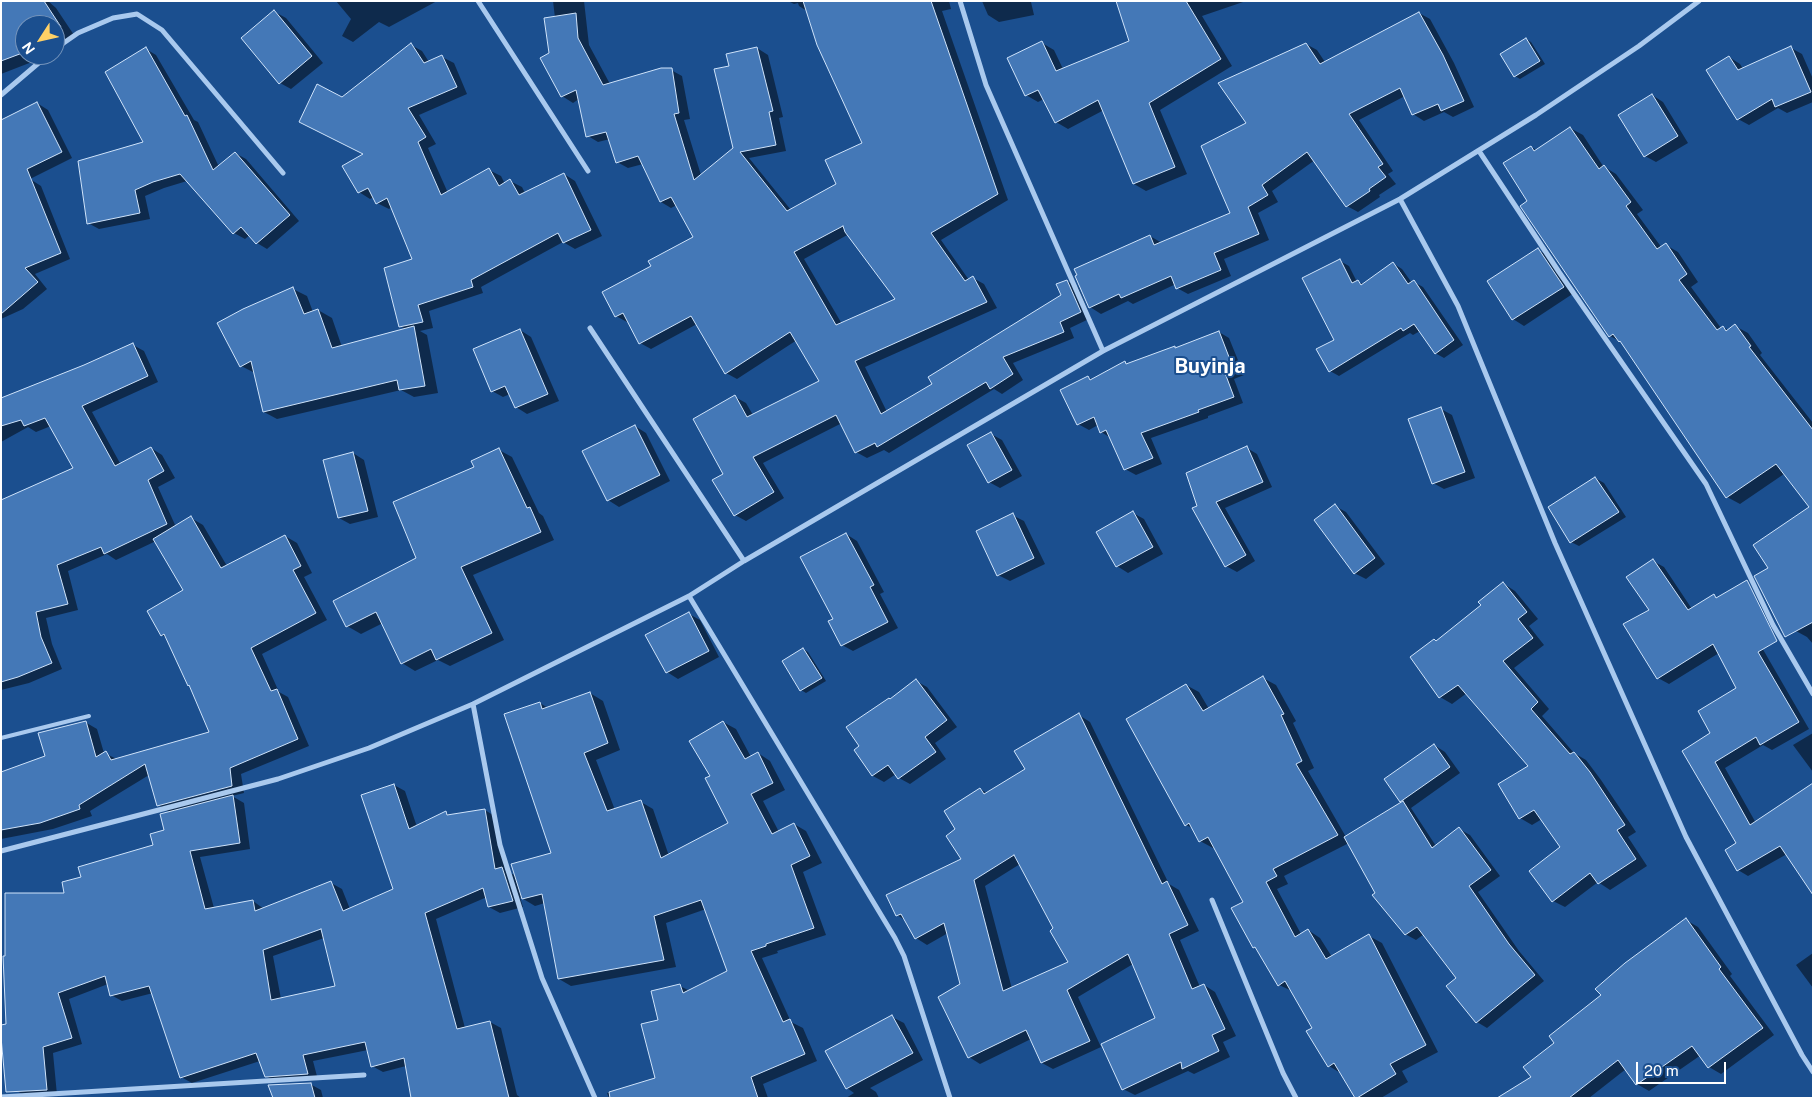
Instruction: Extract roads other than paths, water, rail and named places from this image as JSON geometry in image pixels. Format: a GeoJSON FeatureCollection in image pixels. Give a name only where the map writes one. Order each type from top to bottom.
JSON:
{"type":"FeatureCollection","features":[{"type":"Feature","properties":{"kind":"street"},"geometry":{"type":"LineString","coordinates":[[478,1],[588,171]]}},
{"type":"Feature","properties":{"kind":"street"},"geometry":{"type":"LineString","coordinates":[[960,1],[986,86],[1103,351]]}},
{"type":"Feature","properties":{"kind":"street"},"geometry":{"type":"LineString","coordinates":[[1,851],[278,778],[369,748],[473,704],[689,596],[744,561],[1103,351],[1400,199],[1536,115],[1639,46],[1699,1]]}},
{"type":"Feature","properties":{"kind":"street"},"geometry":{"type":"LineString","coordinates":[[65,42],[78,33],[114,18],[137,14],[162,30],[283,173]]}},
{"type":"Feature","properties":{"kind":"street"},"geometry":{"type":"LineString","coordinates":[[1,95],[36,65]]}},
{"type":"Feature","properties":{"kind":"street"},"geometry":{"type":"LineString","coordinates":[[1479,151],[1559,272],[1706,484],[1773,624],[1813,694]]}},
{"type":"Feature","properties":{"kind":"street"},"geometry":{"type":"LineString","coordinates":[[1400,199],[1458,306],[1555,543],[1686,837],[1802,1055],[1813,1072]]}},
{"type":"Feature","properties":{"kind":"street"},"geometry":{"type":"LineString","coordinates":[[590,328],[744,561]]}},
{"type":"Feature","properties":{"kind":"street"},"geometry":{"type":"LineString","coordinates":[[689,596],[895,938],[904,956],[950,1098]]}},
{"type":"Feature","properties":{"kind":"street"},"geometry":{"type":"LineString","coordinates":[[473,704],[500,845],[542,978],[595,1098]]}},
{"type":"Feature","properties":{"kind":"street"},"geometry":{"type":"LineString","coordinates":[[1212,900],[1283,1073],[1296,1098]]}},
{"type":"Feature","properties":{"kind":"street"},"geometry":{"type":"LineString","coordinates":[[1,1097],[364,1075]]}},
{"type":"Feature","properties":{"kind":"lane"},"geometry":{"type":"LineString","coordinates":[[1,738],[89,716]]}},
{"type":"Feature","properties":{"kind":"district","name":"Buyinja"},"geometry":{"type":"Point","coordinates":[1210,367]}}]}
